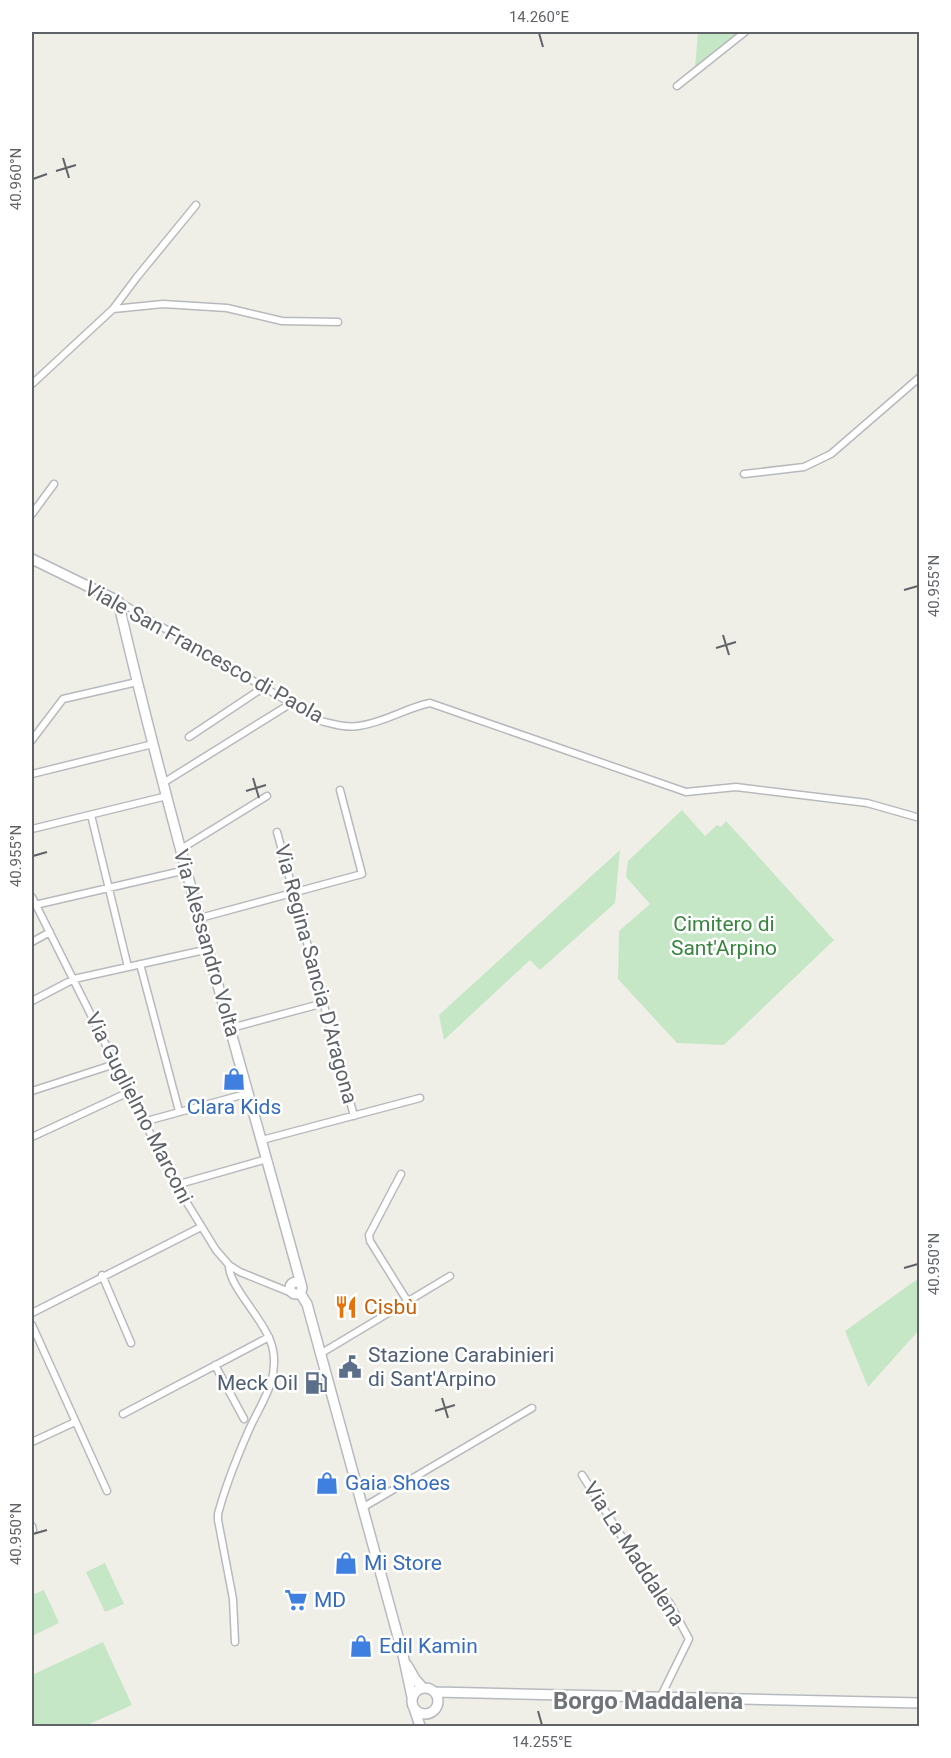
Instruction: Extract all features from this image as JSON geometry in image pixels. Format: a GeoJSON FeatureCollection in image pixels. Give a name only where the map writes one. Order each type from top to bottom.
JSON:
{"type":"FeatureCollection","features":[{"type":"Feature","properties":{"kind":"street"},"geometry":{"type":"LineString","coordinates":[[677,86],[744,32]]}},
{"type":"Feature","properties":{"kind":"street"},"geometry":{"type":"LineString","coordinates":[[32,384],[113,309],[137,276],[196,206]]}},
{"type":"Feature","properties":{"kind":"street"},"geometry":{"type":"LineString","coordinates":[[113,309],[163,304],[227,308],[282,321],[338,322]]}},
{"type":"Feature","properties":{"kind":"street"},"geometry":{"type":"LineString","coordinates":[[744,474],[804,466],[831,454],[920,377]]}},
{"type":"Feature","properties":{"kind":"street"},"geometry":{"type":"LineString","coordinates":[[32,514],[54,484]]}},
{"type":"Feature","properties":{"kind":"street","name":"Viale San Francesco di Paola"},"geometry":{"type":"LineString","coordinates":[[32,559],[118,601],[321,722],[357,727],[379,722],[430,703],[686,792],[736,787],[867,803],[920,818]]}},
{"type":"Feature","properties":{"kind":"street","name":"Via Alessandro Volta"},"geometry":{"type":"LineString","coordinates":[[118,601],[186,870],[267,1159],[296,1288],[306,1304],[403,1655],[412,1697]]}},
{"type":"Feature","properties":{"kind":"street"},"geometry":{"type":"LineString","coordinates":[[32,740],[63,699],[137,682]]}},
{"type":"Feature","properties":{"kind":"street"},"geometry":{"type":"LineString","coordinates":[[189,737],[264,687]]}},
{"type":"Feature","properties":{"kind":"street"},"geometry":{"type":"LineString","coordinates":[[163,783],[290,704]]}},
{"type":"Feature","properties":{"kind":"street"},"geometry":{"type":"LineString","coordinates":[[32,774],[153,744]]}},
{"type":"Feature","properties":{"kind":"street"},"geometry":{"type":"LineString","coordinates":[[200,918],[362,874],[340,790]]}},
{"type":"Feature","properties":{"kind":"street"},"geometry":{"type":"LineString","coordinates":[[32,829],[168,796]]}},
{"type":"Feature","properties":{"kind":"street"},"geometry":{"type":"LineString","coordinates":[[181,849],[267,796]]}},
{"type":"Feature","properties":{"kind":"street"},"geometry":{"type":"LineString","coordinates":[[90,815],[128,967]]}},
{"type":"Feature","properties":{"kind":"street","name":"Via Regina Sancia D'Aragona"},"geometry":{"type":"LineString","coordinates":[[277,832],[354,1116]]}},
{"type":"Feature","properties":{"kind":"street"},"geometry":{"type":"LineString","coordinates":[[35,905],[186,870]]}},
{"type":"Feature","properties":{"kind":"street","name":"Via Guglielmo Marconi"},"geometry":{"type":"LineString","coordinates":[[32,897],[143,1122],[176,1185],[216,1250],[229,1265],[240,1272],[279,1287],[296,1288]]}},
{"type":"Feature","properties":{"kind":"street"},"geometry":{"type":"LineString","coordinates":[[32,942],[50,932]]}},
{"type":"Feature","properties":{"kind":"street"},"geometry":{"type":"LineString","coordinates":[[32,1000],[74,979],[209,949]]}},
{"type":"Feature","properties":{"kind":"street"},"geometry":{"type":"LineString","coordinates":[[140,964],[179,1111]]}},
{"type":"Feature","properties":{"kind":"street"},"geometry":{"type":"LineString","coordinates":[[231,1028],[324,1003]]}},
{"type":"Feature","properties":{"kind":"street"},"geometry":{"type":"LineString","coordinates":[[32,1091],[115,1064]]}},
{"type":"Feature","properties":{"kind":"street"},"geometry":{"type":"LineString","coordinates":[[32,1137],[129,1092]]}},
{"type":"Feature","properties":{"kind":"street"},"geometry":{"type":"LineString","coordinates":[[143,1122],[249,1093]]}},
{"type":"Feature","properties":{"kind":"street"},"geometry":{"type":"LineString","coordinates":[[262,1140],[420,1098]]}},
{"type":"Feature","properties":{"kind":"street"},"geometry":{"type":"LineString","coordinates":[[176,1185],[267,1159]]}},
{"type":"Feature","properties":{"kind":"street"},"geometry":{"type":"LineString","coordinates":[[401,1174],[369,1235],[370,1241],[408,1302]]}},
{"type":"Feature","properties":{"kind":"street"},"geometry":{"type":"LineString","coordinates":[[32,1313],[102,1275],[201,1227]]}},
{"type":"Feature","properties":{"kind":"street"},"geometry":{"type":"LineString","coordinates":[[229,1265],[232,1279],[269,1338],[274,1352],[270,1389],[248,1431],[218,1514],[233,1599],[235,1642]]}},
{"type":"Feature","properties":{"kind":"street"},"geometry":{"type":"LineString","coordinates":[[102,1275],[131,1343]]}},
{"type":"Feature","properties":{"kind":"street"},"geometry":{"type":"LineString","coordinates":[[320,1354],[450,1276]]}},
{"type":"Feature","properties":{"kind":"street"},"geometry":{"type":"LineString","coordinates":[[32,1324],[107,1491]]}},
{"type":"Feature","properties":{"kind":"street"},"geometry":{"type":"LineString","coordinates":[[123,1414],[269,1338]]}},
{"type":"Feature","properties":{"kind":"street"},"geometry":{"type":"LineString","coordinates":[[215,1365],[244,1419]]}},
{"type":"Feature","properties":{"kind":"street"},"geometry":{"type":"LineString","coordinates":[[362,1508],[532,1408]]}},
{"type":"Feature","properties":{"kind":"street"},"geometry":{"type":"LineString","coordinates":[[32,1442],[75,1422]]}},
{"type":"Feature","properties":{"kind":"street","name":"Via La Maddalena"},"geometry":{"type":"LineString","coordinates":[[582,1475],[652,1585],[669,1602],[689,1639],[660,1698]]}},
{"type":"Feature","properties":{"kind":"street","name":"Via Alessandro Volta"},"geometry":{"type":"LineString","coordinates":[[403,1655],[415,1679],[423,1688]]}},
{"type":"Feature","properties":{"kind":"street"},"geometry":{"type":"LineString","coordinates":[[421,1726],[412,1697],[416,1691],[423,1688],[435,1692],[479,1694],[920,1703]]}},
{"type":"Feature","properties":{"kind":"street"},"geometry":{"type":"LineString","coordinates":[[414,1708],[420,1713],[434,1710],[437,1704],[435,1692]]}},
{"type":"Feature","properties":{"kind":"street"},"geometry":{"type":"LineString","coordinates":[[437,1704],[445,1700],[479,1694]]}},
{"type":"Feature","properties":{"kind":"street"},"geometry":{"type":"LineString","coordinates":[[421,1726],[428,1713]]}},
{"type":"Feature","properties":{"kind":"green space"},"geometry":{"type":"Polygon","coordinates":[[[698,32],[740,32],[695,68],[698,32]]]}},
{"type":"Feature","properties":{"kind":"green space","name":"Cimitero di Sant'Arpino"},"geometry":{"type":"Polygon","coordinates":[[[682,810],[705,836],[717,825],[721,827],[726,821],[834,940],[724,1045],[677,1043],[618,979],[619,931],[650,904],[626,877],[628,861],[682,810]]]}},
{"type":"Feature","properties":{"kind":"green space"},"geometry":{"type":"Polygon","coordinates":[[[620,850],[615,903],[540,970],[530,960],[444,1040],[439,1015],[620,850]]]}},
{"type":"Feature","properties":{"kind":"green space"},"geometry":{"type":"Polygon","coordinates":[[[919,1278],[919,1330],[868,1387],[845,1331],[919,1278]]]}},
{"type":"Feature","properties":{"kind":"green space"},"geometry":{"type":"Polygon","coordinates":[[[105,1563],[124,1604],[105,1612],[86,1572],[105,1563]]]}},
{"type":"Feature","properties":{"kind":"green space"},"geometry":{"type":"Polygon","coordinates":[[[44,1590],[59,1623],[32,1636],[32,1595],[44,1590]]]}},
{"type":"Feature","properties":{"kind":"green space"},"geometry":{"type":"Polygon","coordinates":[[[103,1642],[132,1705],[85,1726],[32,1726],[32,1675],[103,1642]]]}},
{"type":"Feature","properties":{"kind":"place","name":"Clara Kids"},"geometry":{"type":"Point","coordinates":[234,1079]}},
{"type":"Feature","properties":{"kind":"place","name":"Cisbù"},"geometry":{"type":"Point","coordinates":[346,1307]}},
{"type":"Feature","properties":{"kind":"place","name":"Stazione Carabinieri di Sant'Arpino"},"geometry":{"type":"Point","coordinates":[350,1367]}},
{"type":"Feature","properties":{"kind":"place","name":"Meck Oil"},"geometry":{"type":"Point","coordinates":[316,1383]}},
{"type":"Feature","properties":{"kind":"place","name":"Gaia Shoes"},"geometry":{"type":"Point","coordinates":[327,1483]}},
{"type":"Feature","properties":{"kind":"place","name":"Mi Store"},"geometry":{"type":"Point","coordinates":[346,1563]}},
{"type":"Feature","properties":{"kind":"place","name":"MD"},"geometry":{"type":"Point","coordinates":[296,1600]}},
{"type":"Feature","properties":{"kind":"place","name":"Edil Kamin"},"geometry":{"type":"Point","coordinates":[361,1646]}},
{"type":"Feature","properties":{"kind":"district","name":"Borgo Maddalena"},"geometry":{"type":"Point","coordinates":[648,1701]}}]}
